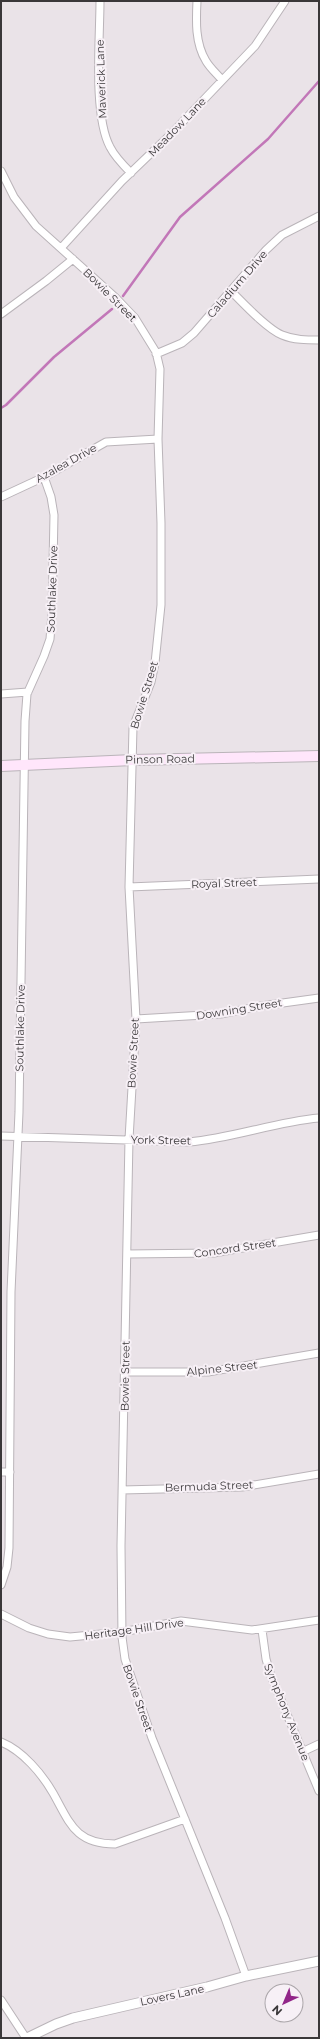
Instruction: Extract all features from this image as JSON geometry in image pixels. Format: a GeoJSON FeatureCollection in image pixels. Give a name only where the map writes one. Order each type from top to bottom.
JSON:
{"type":"FeatureCollection","features":[{"type":"Feature","properties":{"kind":"main road","name":"Pinson Road"},"geometry":{"type":"LineString","coordinates":[[1,766],[133,760],[319,756]]}},
{"type":"Feature","properties":{"kind":"street","name":"Maverick Lane"},"geometry":{"type":"LineString","coordinates":[[100,1],[100,109],[110,146],[117,158],[131,173]]}},
{"type":"Feature","properties":{"kind":"street"},"geometry":{"type":"LineString","coordinates":[[197,1],[196,22],[199,46],[206,62],[222,80]]}},
{"type":"Feature","properties":{"kind":"street","name":"Meadow Lane"},"geometry":{"type":"LineString","coordinates":[[61,248],[131,173],[255,46],[285,1]]}},
{"type":"Feature","properties":{"kind":"street","name":"Bowie Street"},"geometry":{"type":"LineString","coordinates":[[1,171],[14,197],[36,226],[115,297],[135,318],[147,336],[156,354],[160,382],[158,439],[161,531],[161,605],[158,642],[151,682],[133,727],[128,887],[136,1019],[129,1139],[122,1490],[122,1632],[125,1659],[141,1708],[246,1976]]}},
{"type":"Feature","properties":{"kind":"street","name":"Caladium Drive"},"geometry":{"type":"LineString","coordinates":[[156,354],[182,342],[194,333],[266,250],[282,235],[319,216]]}},
{"type":"Feature","properties":{"kind":"street"},"geometry":{"type":"LineString","coordinates":[[1,314],[73,259]]}},
{"type":"Feature","properties":{"kind":"street"},"geometry":{"type":"LineString","coordinates":[[230,291],[281,335],[297,340],[319,340]]}},
{"type":"Feature","properties":{"kind":"street","name":"Azalea Drive"},"geometry":{"type":"LineString","coordinates":[[1,497],[44,477],[106,442],[158,439]]}},
{"type":"Feature","properties":{"kind":"street","name":"Southlake Drive"},"geometry":{"type":"LineString","coordinates":[[1,1585],[7,1567],[9,1548],[12,1292],[18,1136],[25,764],[28,692],[50,638],[52,614],[54,515],[51,497],[44,477]]}},
{"type":"Feature","properties":{"kind":"street"},"geometry":{"type":"LineString","coordinates":[[1,694],[28,692]]}},
{"type":"Feature","properties":{"kind":"street","name":"Royal Street"},"geometry":{"type":"LineString","coordinates":[[128,887],[319,879]]}},
{"type":"Feature","properties":{"kind":"street","name":"Downing Street"},"geometry":{"type":"LineString","coordinates":[[136,1019],[221,1014],[268,1005],[319,998]]}},
{"type":"Feature","properties":{"kind":"street","name":"York Street"},"geometry":{"type":"LineString","coordinates":[[1,1136],[189,1142],[207,1140],[272,1125],[319,1118]]}},
{"type":"Feature","properties":{"kind":"street","name":"Concord Street"},"geometry":{"type":"LineString","coordinates":[[127,1254],[214,1253],[319,1235]]}},
{"type":"Feature","properties":{"kind":"street","name":"Alpine Street"},"geometry":{"type":"LineString","coordinates":[[125,1372],[208,1372],[319,1353]]}},
{"type":"Feature","properties":{"kind":"street"},"geometry":{"type":"LineString","coordinates":[[1,1472],[10,1472]]}},
{"type":"Feature","properties":{"kind":"street","name":"Bermuda Street"},"geometry":{"type":"LineString","coordinates":[[122,1490],[242,1486],[319,1474]]}},
{"type":"Feature","properties":{"kind":"street","name":"Heritage Hill Drive"},"geometry":{"type":"LineString","coordinates":[[1,1614],[29,1628],[48,1634],[70,1637],[122,1632],[181,1621],[245,1630],[262,1630],[319,1620]]}},
{"type":"Feature","properties":{"kind":"street","name":"Symphony Avenue"},"geometry":{"type":"LineString","coordinates":[[262,1630],[268,1667],[319,1792]]}},
{"type":"Feature","properties":{"kind":"street"},"geometry":{"type":"LineString","coordinates":[[1,1742],[16,1751],[43,1777],[72,1827],[90,1841],[115,1844],[185,1819]]}},
{"type":"Feature","properties":{"kind":"street"},"geometry":{"type":"LineString","coordinates":[[302,1752],[319,1744]]}},
{"type":"Feature","properties":{"kind":"street","name":"Lovers Lane"},"geometry":{"type":"LineString","coordinates":[[26,2038],[56,2024],[74,2018],[207,1988],[246,1976],[319,1961]]}},
{"type":"Feature","properties":{"kind":"street"},"geometry":{"type":"LineString","coordinates":[[1,2000],[26,2038]]}},
{"type":"Feature","properties":{"kind":"waterway"},"geometry":{"type":"LineString","coordinates":[[123,296],[180,217],[268,139],[319,81]]}},
{"type":"Feature","properties":{"kind":"waterway"},"geometry":{"type":"LineString","coordinates":[[1,408],[6,405],[54,357],[112,309]]}}]}
